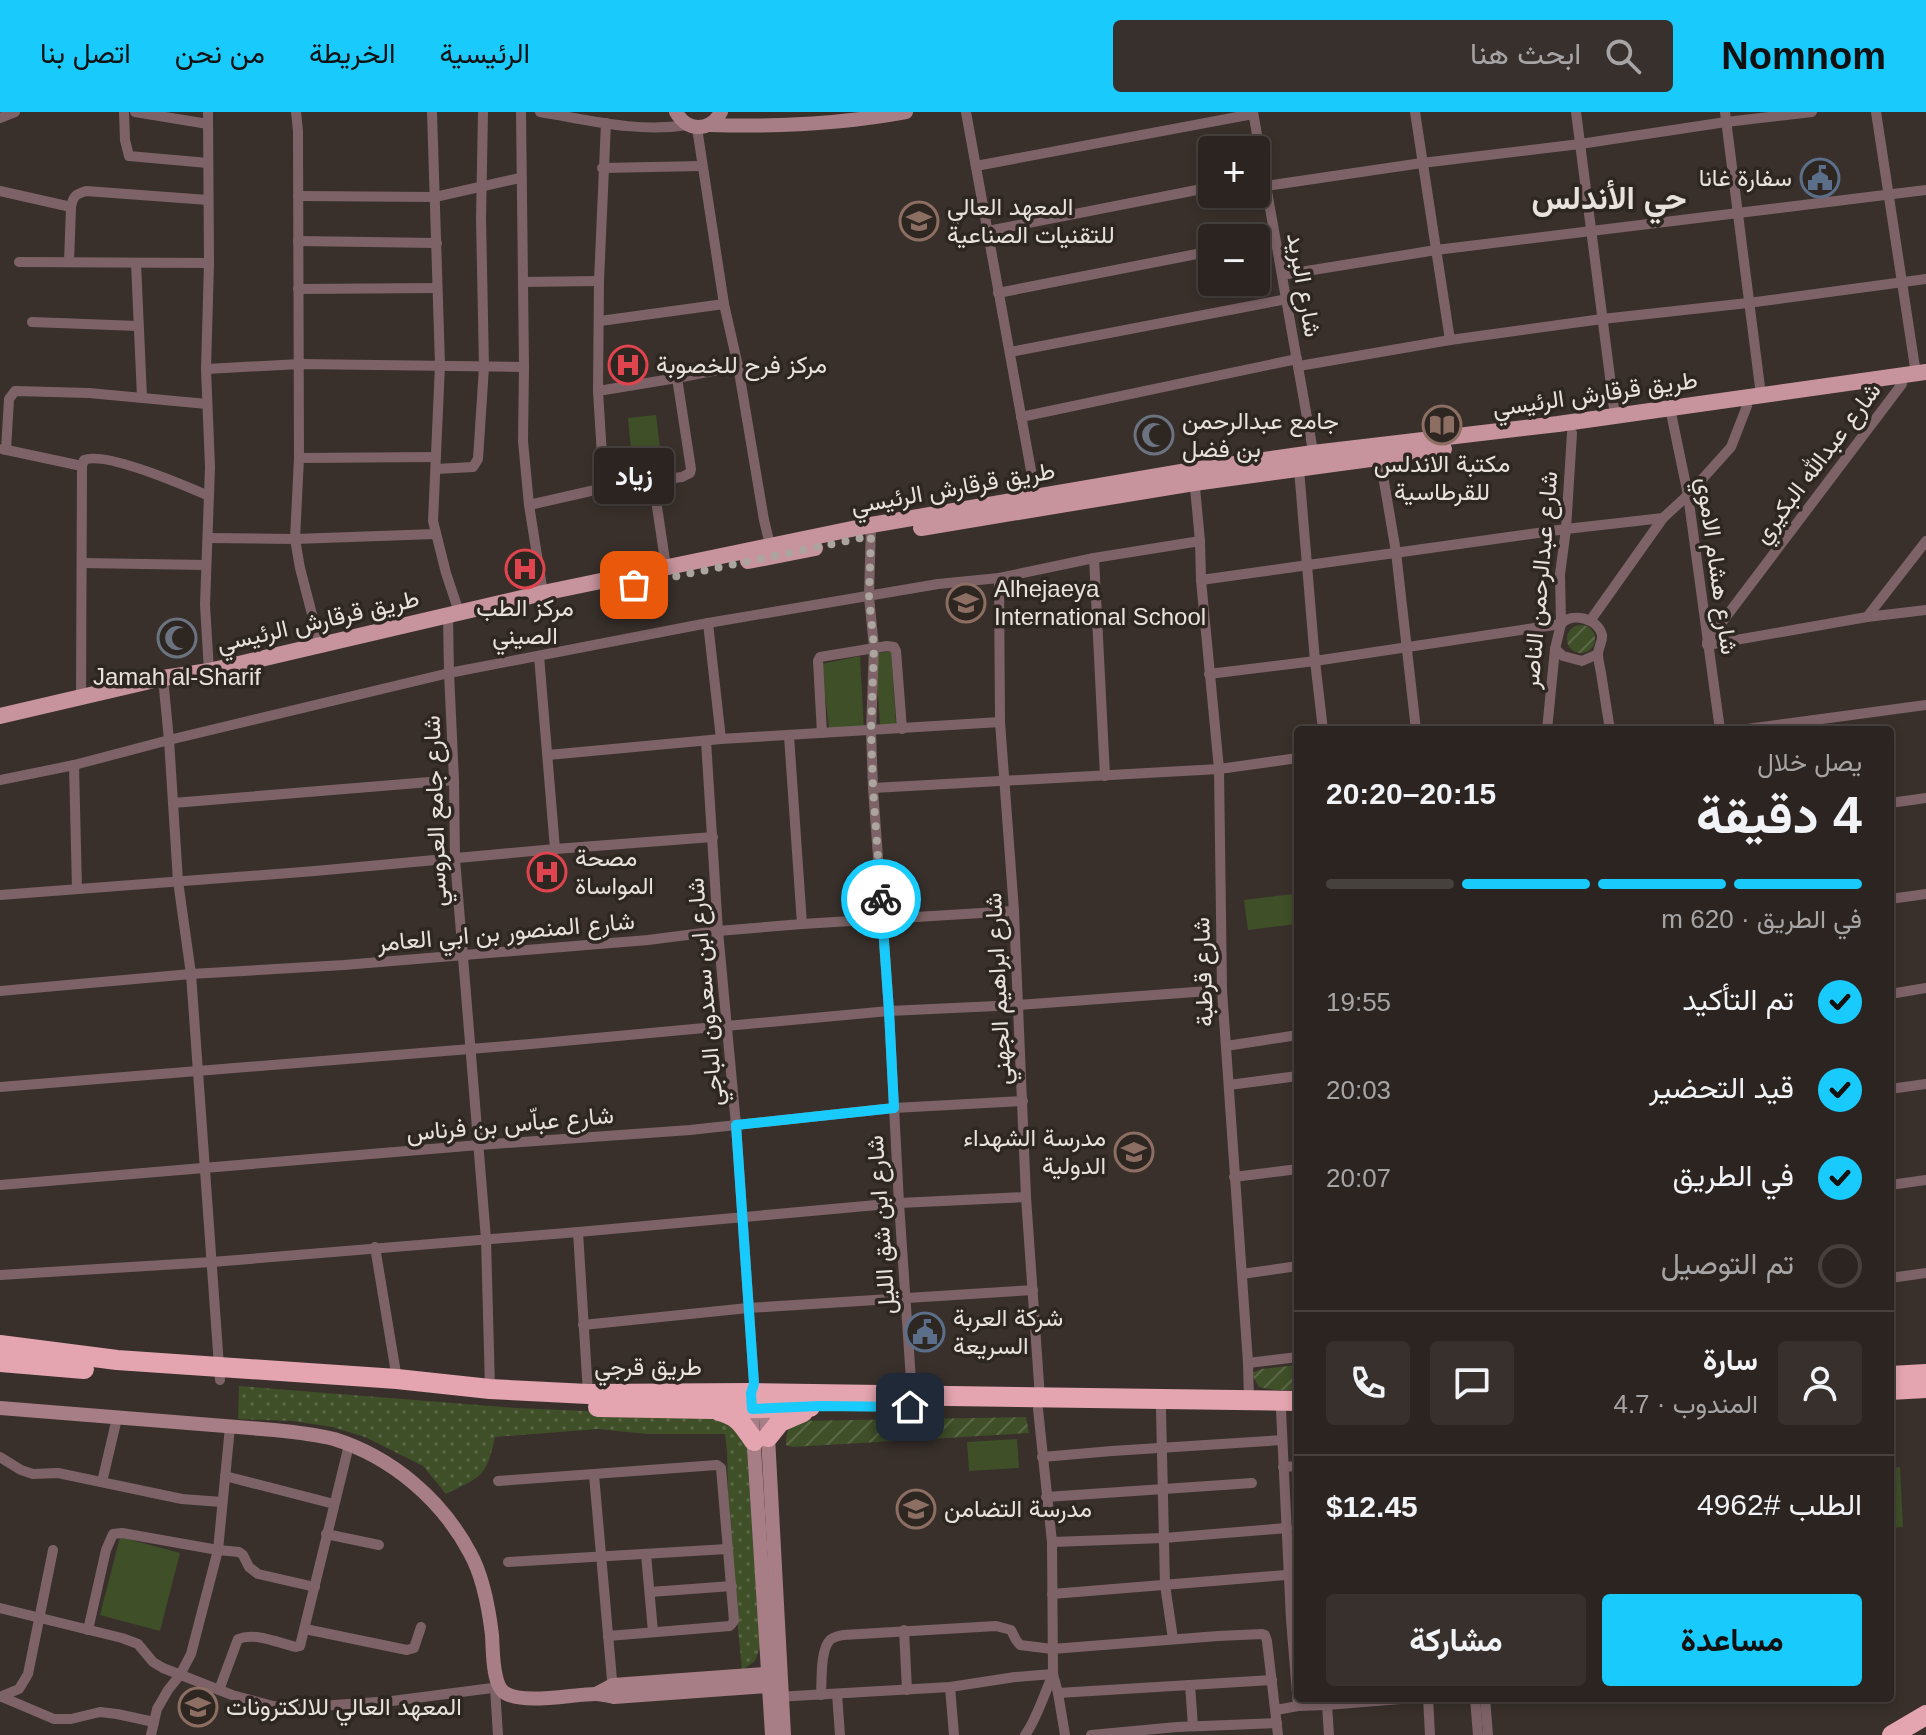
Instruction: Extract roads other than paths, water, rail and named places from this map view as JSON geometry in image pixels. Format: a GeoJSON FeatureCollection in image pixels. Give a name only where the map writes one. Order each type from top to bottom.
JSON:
{"type":"FeatureCollection","features":[{"type":"Feature","properties":{"kind":"highway","name":"طريق قرجي"},"geometry":{"type":"LineString","coordinates":[[0,1345],[219,1374],[588,1407],[711,1409],[757,1398],[820,1406],[1249,1401],[1292,1407]]}},
{"type":"Feature","properties":{"kind":"highway","name":"طريق قرجي"},"geometry":{"type":"LineString","coordinates":[[0,1362],[219,1374],[397,1379],[490,1389],[588,1394],[757,1398],[912,1395],[1161,1410],[1292,1407]]}},
{"type":"Feature","properties":{"kind":"highway"},"geometry":{"type":"LineString","coordinates":[[1894,1376],[1926,1374]]}},
{"type":"Feature","properties":{"kind":"highway"},"geometry":{"type":"LineString","coordinates":[[1894,1390],[1926,1388]]}},
{"type":"Feature","properties":{"kind":"highway"},"geometry":{"type":"LineString","coordinates":[[711,1409],[736,1417],[761,1439],[785,1419],[820,1406]]}},
{"type":"Feature","properties":{"kind":"highway"},"geometry":{"type":"LineString","coordinates":[[1892,1735],[1926,1715]]}},
{"type":"Feature","properties":{"kind":"highway"},"geometry":{"type":"LineString","coordinates":[[1903,1735],[1926,1724]]}},
{"type":"Feature","properties":{"kind":"main road","name":"طريق قرقارش الرئيسي"},"geometry":{"type":"LineString","coordinates":[[0,724],[320,645],[1036,498],[1309,462],[1615,416],[1747,406],[1902,384],[1923,375]]}},
{"type":"Feature","properties":{"kind":"main road","name":"طريق قرقارش الرئيسي"},"geometry":{"type":"LineString","coordinates":[[1309,462],[1380,458],[1572,433],[1761,395],[1923,375]]}},
{"type":"Feature","properties":{"kind":"main road","name":"طريق قرقارش الرئيسي"},"geometry":{"type":"LineString","coordinates":[[0,716],[81,698],[324,654],[543,593],[770,545],[871,531],[1194,476]]}},
{"type":"Feature","properties":{"kind":"street"},"geometry":{"type":"LineString","coordinates":[[0,118],[15,112]]}},
{"type":"Feature","properties":{"kind":"street"},"geometry":{"type":"LineString","coordinates":[[124,112],[129,156],[208,163]]}},
{"type":"Feature","properties":{"kind":"street"},"geometry":{"type":"LineString","coordinates":[[135,112],[208,124]]}},
{"type":"Feature","properties":{"kind":"street"},"geometry":{"type":"LineString","coordinates":[[208,112],[206,369],[209,496],[205,605],[209,671]]}},
{"type":"Feature","properties":{"kind":"street"},"geometry":{"type":"LineString","coordinates":[[296,112],[300,364],[295,539],[320,645]]}},
{"type":"Feature","properties":{"kind":"street","name":"شارع جامع العروسي"},"geometry":{"type":"LineString","coordinates":[[432,112],[440,365],[433,514],[452,617],[449,673],[455,859],[486,1239],[490,1389]]}},
{"type":"Feature","properties":{"kind":"street"},"geometry":{"type":"LineString","coordinates":[[436,469],[471,468],[477,463],[484,367],[483,112]]}},
{"type":"Feature","properties":{"kind":"street"},"geometry":{"type":"LineString","coordinates":[[521,112],[523,441],[529,505],[543,593]]}},
{"type":"Feature","properties":{"kind":"street"},"geometry":{"type":"LineString","coordinates":[[540,112],[657,128],[821,123],[906,112]]}},
{"type":"Feature","properties":{"kind":"street"},"geometry":{"type":"LineString","coordinates":[[676,112],[681,120],[698,126]]}},
{"type":"Feature","properties":{"kind":"street"},"geometry":{"type":"LineString","coordinates":[[698,126],[721,112]]}},
{"type":"Feature","properties":{"kind":"street"},"geometry":{"type":"LineString","coordinates":[[966,112],[1036,498]]}},
{"type":"Feature","properties":{"kind":"street"},"geometry":{"type":"LineString","coordinates":[[1415,112],[1450,340]]}},
{"type":"Feature","properties":{"kind":"street"},"geometry":{"type":"LineString","coordinates":[[1576,112],[1615,416]]}},
{"type":"Feature","properties":{"kind":"street"},"geometry":{"type":"LineString","coordinates":[[1270,179],[1580,144],[1726,117],[1812,112]]}},
{"type":"Feature","properties":{"kind":"street"},"geometry":{"type":"LineString","coordinates":[[1876,112],[1903,282],[1923,375]]}},
{"type":"Feature","properties":{"kind":"street"},"geometry":{"type":"LineString","coordinates":[[976,166],[1253,113]]}},
{"type":"Feature","properties":{"kind":"street","name":"شارع البريد"},"geometry":{"type":"LineString","coordinates":[[1253,113],[1256,136]]}},
{"type":"Feature","properties":{"kind":"street"},"geometry":{"type":"LineString","coordinates":[[1726,117],[1761,395]]}},
{"type":"Feature","properties":{"kind":"street"},"geometry":{"type":"LineString","coordinates":[[604,488],[598,391],[602,168],[606,123]]}},
{"type":"Feature","properties":{"kind":"street"},"geometry":{"type":"LineString","coordinates":[[698,126],[724,304],[770,545]]}},
{"type":"Feature","properties":{"kind":"street"},"geometry":{"type":"LineString","coordinates":[[602,168],[702,166]]}},
{"type":"Feature","properties":{"kind":"street"},"geometry":{"type":"LineString","coordinates":[[298,196],[435,197],[520,178]]}},
{"type":"Feature","properties":{"kind":"street"},"geometry":{"type":"LineString","coordinates":[[988,231],[1198,190]]}},
{"type":"Feature","properties":{"kind":"street"},"geometry":{"type":"LineString","coordinates":[[1282,275],[1436,250],[1926,190]]}},
{"type":"Feature","properties":{"kind":"street"},"geometry":{"type":"LineString","coordinates":[[0,191],[71,207]]}},
{"type":"Feature","properties":{"kind":"street"},"geometry":{"type":"LineString","coordinates":[[69,262],[71,207],[75,195],[86,191],[208,200]]}},
{"type":"Feature","properties":{"kind":"street","name":"شارع البريد"},"geometry":{"type":"LineString","coordinates":[[1268,208],[1298,363],[1309,462],[1307,565],[1323,726]]}},
{"type":"Feature","properties":{"kind":"street"},"geometry":{"type":"LineString","coordinates":[[1270,240],[1275,239]]}},
{"type":"Feature","properties":{"kind":"street"},"geometry":{"type":"LineString","coordinates":[[298,241],[437,243]]}},
{"type":"Feature","properties":{"kind":"street"},"geometry":{"type":"LineString","coordinates":[[998,293],[1198,254]]}},
{"type":"Feature","properties":{"kind":"street"},"geometry":{"type":"LineString","coordinates":[[19,262],[209,263]]}},
{"type":"Feature","properties":{"kind":"street"},"geometry":{"type":"LineString","coordinates":[[136,263],[142,397]]}},
{"type":"Feature","properties":{"kind":"street"},"geometry":{"type":"LineString","coordinates":[[1021,417],[1298,363],[1602,319],[1926,279]]}},
{"type":"Feature","properties":{"kind":"street"},"geometry":{"type":"LineString","coordinates":[[523,282],[599,281]]}},
{"type":"Feature","properties":{"kind":"street"},"geometry":{"type":"LineString","coordinates":[[298,289],[437,288]]}},
{"type":"Feature","properties":{"kind":"street"},"geometry":{"type":"LineString","coordinates":[[1010,352],[1287,299]]}},
{"type":"Feature","properties":{"kind":"street"},"geometry":{"type":"LineString","coordinates":[[600,321],[724,304]]}},
{"type":"Feature","properties":{"kind":"street"},"geometry":{"type":"LineString","coordinates":[[32,322],[138,326]]}},
{"type":"Feature","properties":{"kind":"street"},"geometry":{"type":"LineString","coordinates":[[206,369],[300,364],[524,367]]}},
{"type":"Feature","properties":{"kind":"street"},"geometry":{"type":"LineString","coordinates":[[598,391],[738,366]]}},
{"type":"Feature","properties":{"kind":"street"},"geometry":{"type":"LineString","coordinates":[[529,505],[604,488],[682,477],[691,471],[677,378]]}},
{"type":"Feature","properties":{"kind":"street","name":"شارع عبدالله البكيري"},"geometry":{"type":"LineString","coordinates":[[1707,644],[1902,384]]}},
{"type":"Feature","properties":{"kind":"street"},"geometry":{"type":"LineString","coordinates":[[82,466],[3,449],[9,399],[15,391],[89,393],[207,404]]}},
{"type":"Feature","properties":{"kind":"street"},"geometry":{"type":"LineString","coordinates":[[1590,621],[1663,518],[1731,447],[1747,406]]}},
{"type":"Feature","properties":{"kind":"street","name":"شارع هشام الاموي"},"geometry":{"type":"LineString","coordinates":[[1671,412],[1688,495],[1719,726]]}},
{"type":"Feature","properties":{"kind":"street","name":"شارع عبدالرحمن الناصر"},"geometry":{"type":"LineString","coordinates":[[1547,726],[1555,649],[1561,624],[1560,574],[1572,433]]}},
{"type":"Feature","properties":{"kind":"street"},"geometry":{"type":"LineString","coordinates":[[299,458],[436,457]]}},
{"type":"Feature","properties":{"kind":"street"},"geometry":{"type":"LineString","coordinates":[[1380,458],[1396,552],[1416,726]]}},
{"type":"Feature","properties":{"kind":"street"},"geometry":{"type":"LineString","coordinates":[[81,698],[84,460],[102,459],[151,473],[209,496]]}},
{"type":"Feature","properties":{"kind":"street","name":"شارع قرطبة"},"geometry":{"type":"LineString","coordinates":[[1194,476],[1219,769],[1222,990],[1249,1401]]}},
{"type":"Feature","properties":{"kind":"street"},"geometry":{"type":"LineString","coordinates":[[653,480],[666,567]]}},
{"type":"Feature","properties":{"kind":"street"},"geometry":{"type":"LineString","coordinates":[[1201,580],[1663,518]]}},
{"type":"Feature","properties":{"kind":"street","name":"شارع ابن شق الليل"},"geometry":{"type":"LineString","coordinates":[[871,531],[869,597],[874,647],[871,731],[873,788],[912,1395]]}},
{"type":"Feature","properties":{"kind":"street"},"geometry":{"type":"LineString","coordinates":[[208,538],[295,539],[435,534]]}},
{"type":"Feature","properties":{"kind":"street"},"geometry":{"type":"LineString","coordinates":[[0,780],[74,765],[449,673],[708,623],[938,584],[999,578],[1094,558],[1200,541]]}},
{"type":"Feature","properties":{"kind":"street"},"geometry":{"type":"LineString","coordinates":[[1867,617],[1926,541]]}},
{"type":"Feature","properties":{"kind":"street"},"geometry":{"type":"LineString","coordinates":[[1094,558],[1105,776]]}},
{"type":"Feature","properties":{"kind":"street"},"geometry":{"type":"LineString","coordinates":[[82,563],[206,565]]}},
{"type":"Feature","properties":{"kind":"street","name":"شارع ابراهيم الجهني"},"geometry":{"type":"LineString","coordinates":[[999,578],[1000,722],[1014,911],[1026,1197],[1042,1457],[1052,1542],[1053,1674]]}},
{"type":"Feature","properties":{"kind":"street"},"geometry":{"type":"LineString","coordinates":[[1707,644],[1926,610]]}},
{"type":"Feature","properties":{"kind":"street"},"geometry":{"type":"LineString","coordinates":[[1209,674],[1561,624],[1575,616],[1590,621],[1602,634],[1598,654],[1609,726]]}},
{"type":"Feature","properties":{"kind":"street"},"geometry":{"type":"LineString","coordinates":[[708,623],[721,739]]}},
{"type":"Feature","properties":{"kind":"street"},"geometry":{"type":"LineString","coordinates":[[822,733],[819,659],[824,655],[887,646],[894,647],[896,651],[902,729]]}},
{"type":"Feature","properties":{"kind":"street"},"geometry":{"type":"LineString","coordinates":[[1555,649],[1563,656],[1582,661],[1598,654]]}},
{"type":"Feature","properties":{"kind":"street"},"geometry":{"type":"LineString","coordinates":[[539,656],[555,849]]}},
{"type":"Feature","properties":{"kind":"street"},"geometry":{"type":"LineString","coordinates":[[164,683],[178,881],[191,974],[219,1374]]}},
{"type":"Feature","properties":{"kind":"street"},"geometry":{"type":"LineString","coordinates":[[1770,726],[1926,705]]}},
{"type":"Feature","properties":{"kind":"street"},"geometry":{"type":"LineString","coordinates":[[548,755],[721,739],[1000,722]]}},
{"type":"Feature","properties":{"kind":"street"},"geometry":{"type":"LineString","coordinates":[[789,736],[802,924]]}},
{"type":"Feature","properties":{"kind":"street","name":"شارع ابن سعدون الباجي"},"geometry":{"type":"LineString","coordinates":[[706,741],[718,931],[757,1398]]}},
{"type":"Feature","properties":{"kind":"street"},"geometry":{"type":"LineString","coordinates":[[873,788],[1219,769],[1294,759]]}},
{"type":"Feature","properties":{"kind":"street"},"geometry":{"type":"LineString","coordinates":[[74,765],[77,889]]}},
{"type":"Feature","properties":{"kind":"street"},"geometry":{"type":"LineString","coordinates":[[173,803],[454,780]]}},
{"type":"Feature","properties":{"kind":"street"},"geometry":{"type":"LineString","coordinates":[[1894,802],[1926,798]]}},
{"type":"Feature","properties":{"kind":"street"},"geometry":{"type":"LineString","coordinates":[[0,895],[713,837]]}},
{"type":"Feature","properties":{"kind":"street"},"geometry":{"type":"LineString","coordinates":[[1894,898],[1926,894]]}},
{"type":"Feature","properties":{"kind":"street","name":"شارع المنصور بن ابي العامر"},"geometry":{"type":"LineString","coordinates":[[0,991],[191,974],[462,956],[802,924],[1014,911]]}},
{"type":"Feature","properties":{"kind":"street"},"geometry":{"type":"LineString","coordinates":[[1894,993],[1926,988]]}},
{"type":"Feature","properties":{"kind":"street"},"geometry":{"type":"LineString","coordinates":[[0,1087],[889,1011],[1222,990]]}},
{"type":"Feature","properties":{"kind":"street"},"geometry":{"type":"LineString","coordinates":[[1226,1046],[1294,1036]]}},
{"type":"Feature","properties":{"kind":"street"},"geometry":{"type":"LineString","coordinates":[[1229,1085],[1294,1077]]}},
{"type":"Feature","properties":{"kind":"street"},"geometry":{"type":"LineString","coordinates":[[1894,1088],[1926,1084]]}},
{"type":"Feature","properties":{"kind":"street","name":"شارع عباّس بن فرناس"},"geometry":{"type":"LineString","coordinates":[[0,1185],[690,1130],[894,1108],[1023,1101]]}},
{"type":"Feature","properties":{"kind":"street"},"geometry":{"type":"LineString","coordinates":[[1234,1177],[1294,1170]]}},
{"type":"Feature","properties":{"kind":"street"},"geometry":{"type":"LineString","coordinates":[[1894,1184],[1926,1180]]}},
{"type":"Feature","properties":{"kind":"street"},"geometry":{"type":"LineString","coordinates":[[0,1275],[212,1262],[899,1203],[1026,1197]]}},
{"type":"Feature","properties":{"kind":"street"},"geometry":{"type":"LineString","coordinates":[[578,1232],[588,1394]]}},
{"type":"Feature","properties":{"kind":"street"},"geometry":{"type":"LineString","coordinates":[[375,1247],[397,1379]]}},
{"type":"Feature","properties":{"kind":"street"},"geometry":{"type":"LineString","coordinates":[[1242,1274],[1294,1267]]}},
{"type":"Feature","properties":{"kind":"street"},"geometry":{"type":"LineString","coordinates":[[1894,1277],[1926,1273]]}},
{"type":"Feature","properties":{"kind":"street"},"geometry":{"type":"LineString","coordinates":[[583,1325],[748,1308],[1033,1290]]}},
{"type":"Feature","properties":{"kind":"street"},"geometry":{"type":"LineString","coordinates":[[1248,1363],[1294,1357]]}},
{"type":"Feature","properties":{"kind":"street"},"geometry":{"type":"LineString","coordinates":[[757,1398],[774,1685],[772,1735]]}},
{"type":"Feature","properties":{"kind":"street"},"geometry":{"type":"LineString","coordinates":[[1052,1594],[1294,1574],[1287,1528],[1282,1440],[1292,1407]]}},
{"type":"Feature","properties":{"kind":"street"},"geometry":{"type":"LineString","coordinates":[[0,1408],[319,1436],[349,1445],[407,1477],[435,1503],[471,1555],[485,1595],[492,1634],[498,1688],[498,1735]]}},
{"type":"Feature","properties":{"kind":"street"},"geometry":{"type":"LineString","coordinates":[[1161,1410],[1165,1585],[1173,1639]]}},
{"type":"Feature","properties":{"kind":"street"},"geometry":{"type":"LineString","coordinates":[[102,1482],[117,1418]]}},
{"type":"Feature","properties":{"kind":"street"},"geometry":{"type":"LineString","coordinates":[[151,1735],[157,1709],[191,1654],[218,1550],[230,1427]]}},
{"type":"Feature","properties":{"kind":"street"},"geometry":{"type":"LineString","coordinates":[[1042,1457],[1282,1440]]}},
{"type":"Feature","properties":{"kind":"street"},"geometry":{"type":"LineString","coordinates":[[219,1690],[238,1639],[257,1637],[300,1646],[349,1445]]}},
{"type":"Feature","properties":{"kind":"street"},"geometry":{"type":"LineString","coordinates":[[0,1457],[33,1474],[58,1473],[182,1499],[222,1502]]}},
{"type":"Feature","properties":{"kind":"street"},"geometry":{"type":"LineString","coordinates":[[498,1481],[717,1465],[721,1468],[734,1621],[730,1626],[608,1636]]}},
{"type":"Feature","properties":{"kind":"street"},"geometry":{"type":"LineString","coordinates":[[1283,1467],[1294,1466]]}},
{"type":"Feature","properties":{"kind":"street"},"geometry":{"type":"LineString","coordinates":[[594,1475],[613,1691]]}},
{"type":"Feature","properties":{"kind":"street"},"geometry":{"type":"LineString","coordinates":[[225,1476],[334,1504]]}},
{"type":"Feature","properties":{"kind":"street"},"geometry":{"type":"LineString","coordinates":[[1046,1497],[1252,1483]]}},
{"type":"Feature","properties":{"kind":"street"},"geometry":{"type":"LineString","coordinates":[[1052,1542],[1164,1538],[1287,1528]]}},
{"type":"Feature","properties":{"kind":"street"},"geometry":{"type":"LineString","coordinates":[[88,1630],[113,1534],[242,1553],[249,1567],[258,1574],[315,1587]]}},
{"type":"Feature","properties":{"kind":"street"},"geometry":{"type":"LineString","coordinates":[[326,1534],[379,1545]]}},
{"type":"Feature","properties":{"kind":"street"},"geometry":{"type":"LineString","coordinates":[[508,1562],[727,1549]]}},
{"type":"Feature","properties":{"kind":"street"},"geometry":{"type":"LineString","coordinates":[[1,1697],[19,1689],[28,1674],[53,1550]]}},
{"type":"Feature","properties":{"kind":"street"},"geometry":{"type":"LineString","coordinates":[[646,1554],[653,1632]]}},
{"type":"Feature","properties":{"kind":"street"},"geometry":{"type":"LineString","coordinates":[[650,1592],[732,1586]]}},
{"type":"Feature","properties":{"kind":"street"},"geometry":{"type":"LineString","coordinates":[[0,1608],[122,1638],[138,1644],[153,1662],[180,1675],[219,1690],[273,1706],[291,1708],[392,1701],[498,1688],[505,1694],[518,1697],[553,1698],[613,1691],[774,1685],[821,1695],[950,1687],[1053,1674]]}},
{"type":"Feature","properties":{"kind":"street"},"geometry":{"type":"LineString","coordinates":[[821,1695],[828,1642],[843,1635],[996,1626],[1011,1630],[1020,1645],[1052,1649],[1265,1635],[1278,1729],[1235,1731],[1193,1726],[1091,1735]]}},
{"type":"Feature","properties":{"kind":"street"},"geometry":{"type":"LineString","coordinates":[[305,1629],[407,1650],[414,1648],[421,1627]]}},
{"type":"Feature","properties":{"kind":"street"},"geometry":{"type":"LineString","coordinates":[[904,1630],[907,1690]]}},
{"type":"Feature","properties":{"kind":"street"},"geometry":{"type":"LineString","coordinates":[[1053,1674],[1065,1735]]}},
{"type":"Feature","properties":{"kind":"street"},"geometry":{"type":"LineString","coordinates":[[1025,1735],[1032,1726],[1053,1674]]}},
{"type":"Feature","properties":{"kind":"street"},"geometry":{"type":"LineString","coordinates":[[1058,1693],[1272,1680]]}},
{"type":"Feature","properties":{"kind":"street"},"geometry":{"type":"LineString","coordinates":[[774,1685],[784,1735]]}},
{"type":"Feature","properties":{"kind":"street"},"geometry":{"type":"LineString","coordinates":[[1190,1685],[1193,1726]]}},
{"type":"Feature","properties":{"kind":"street"},"geometry":{"type":"LineString","coordinates":[[950,1687],[954,1735]]}},
{"type":"Feature","properties":{"kind":"street"},"geometry":{"type":"LineString","coordinates":[[837,1694],[840,1735]]}},
{"type":"Feature","properties":{"kind":"street"},"geometry":{"type":"LineString","coordinates":[[1,1697],[54,1719],[71,1719],[100,1712],[154,1722]]}},
{"type":"Feature","properties":{"kind":"street"},"geometry":{"type":"LineString","coordinates":[[1298,1702],[1298,1706]]}},
{"type":"Feature","properties":{"kind":"street"},"geometry":{"type":"LineString","coordinates":[[1276,1710],[1355,1702]]}},
{"type":"Feature","properties":{"kind":"street"},"geometry":{"type":"LineString","coordinates":[[1428,1702],[1430,1735]]}},
{"type":"Feature","properties":{"kind":"street"},"geometry":{"type":"LineString","coordinates":[[1475,1702],[1478,1735]]}},
{"type":"Feature","properties":{"kind":"street"},"geometry":{"type":"LineString","coordinates":[[1485,1702],[1488,1735]]}},
{"type":"Feature","properties":{"kind":"street"},"geometry":{"type":"LineString","coordinates":[[1327,1705],[1329,1735]]}},
{"type":"Feature","properties":{"kind":"place","name":"سفارة غانا"},"geometry":{"type":"Point","coordinates":[1820,178]}},
{"type":"Feature","properties":{"kind":"place","name":"المعهد العالي للتقنيات الصناعية"},"geometry":{"type":"Point","coordinates":[919,221]}},
{"type":"Feature","properties":{"kind":"place","name":"مركز فرح للخصوبة"},"geometry":{"type":"Point","coordinates":[628,365]}},
{"type":"Feature","properties":{"kind":"place","name":"مكتبة الاندلس للقرطاسية"},"geometry":{"type":"Point","coordinates":[1442,425]}},
{"type":"Feature","properties":{"kind":"place","name":"جامع عبدالرحمن بن فضل"},"geometry":{"type":"Point","coordinates":[1154,435]}},
{"type":"Feature","properties":{"kind":"place","name":"مركز الطب الصيني"},"geometry":{"type":"Point","coordinates":[525,569]}},
{"type":"Feature","properties":{"kind":"place","name":"زياد"},"geometry":{"type":"Point","coordinates":[634,585]}},
{"type":"Feature","properties":{"kind":"place","name":"Alhejaeya International School"},"geometry":{"type":"Point","coordinates":[966,603]}},
{"type":"Feature","properties":{"kind":"place","name":"Jamah al-Sharif"},"geometry":{"type":"Point","coordinates":[177,638]}},
{"type":"Feature","properties":{"kind":"place","name":"مصحة المواساة"},"geometry":{"type":"Point","coordinates":[547,872]}},
{"type":"Feature","properties":{"kind":"place","name":"مدرسة الشهداء الدولية"},"geometry":{"type":"Point","coordinates":[1134,1152]}},
{"type":"Feature","properties":{"kind":"place","name":"شركة العربة السريعة"},"geometry":{"type":"Point","coordinates":[925,1332]}},
{"type":"Feature","properties":{"kind":"place","name":"مدرسة التضامن"},"geometry":{"type":"Point","coordinates":[916,1509]}},
{"type":"Feature","properties":{"kind":"place","name":"المعهد العالي للالكترونات"},"geometry":{"type":"Point","coordinates":[198,1707]}},
{"type":"Feature","properties":{"kind":"district","name":"حي الأندلس"},"geometry":{"type":"Point","coordinates":[1609,198]}}]}
